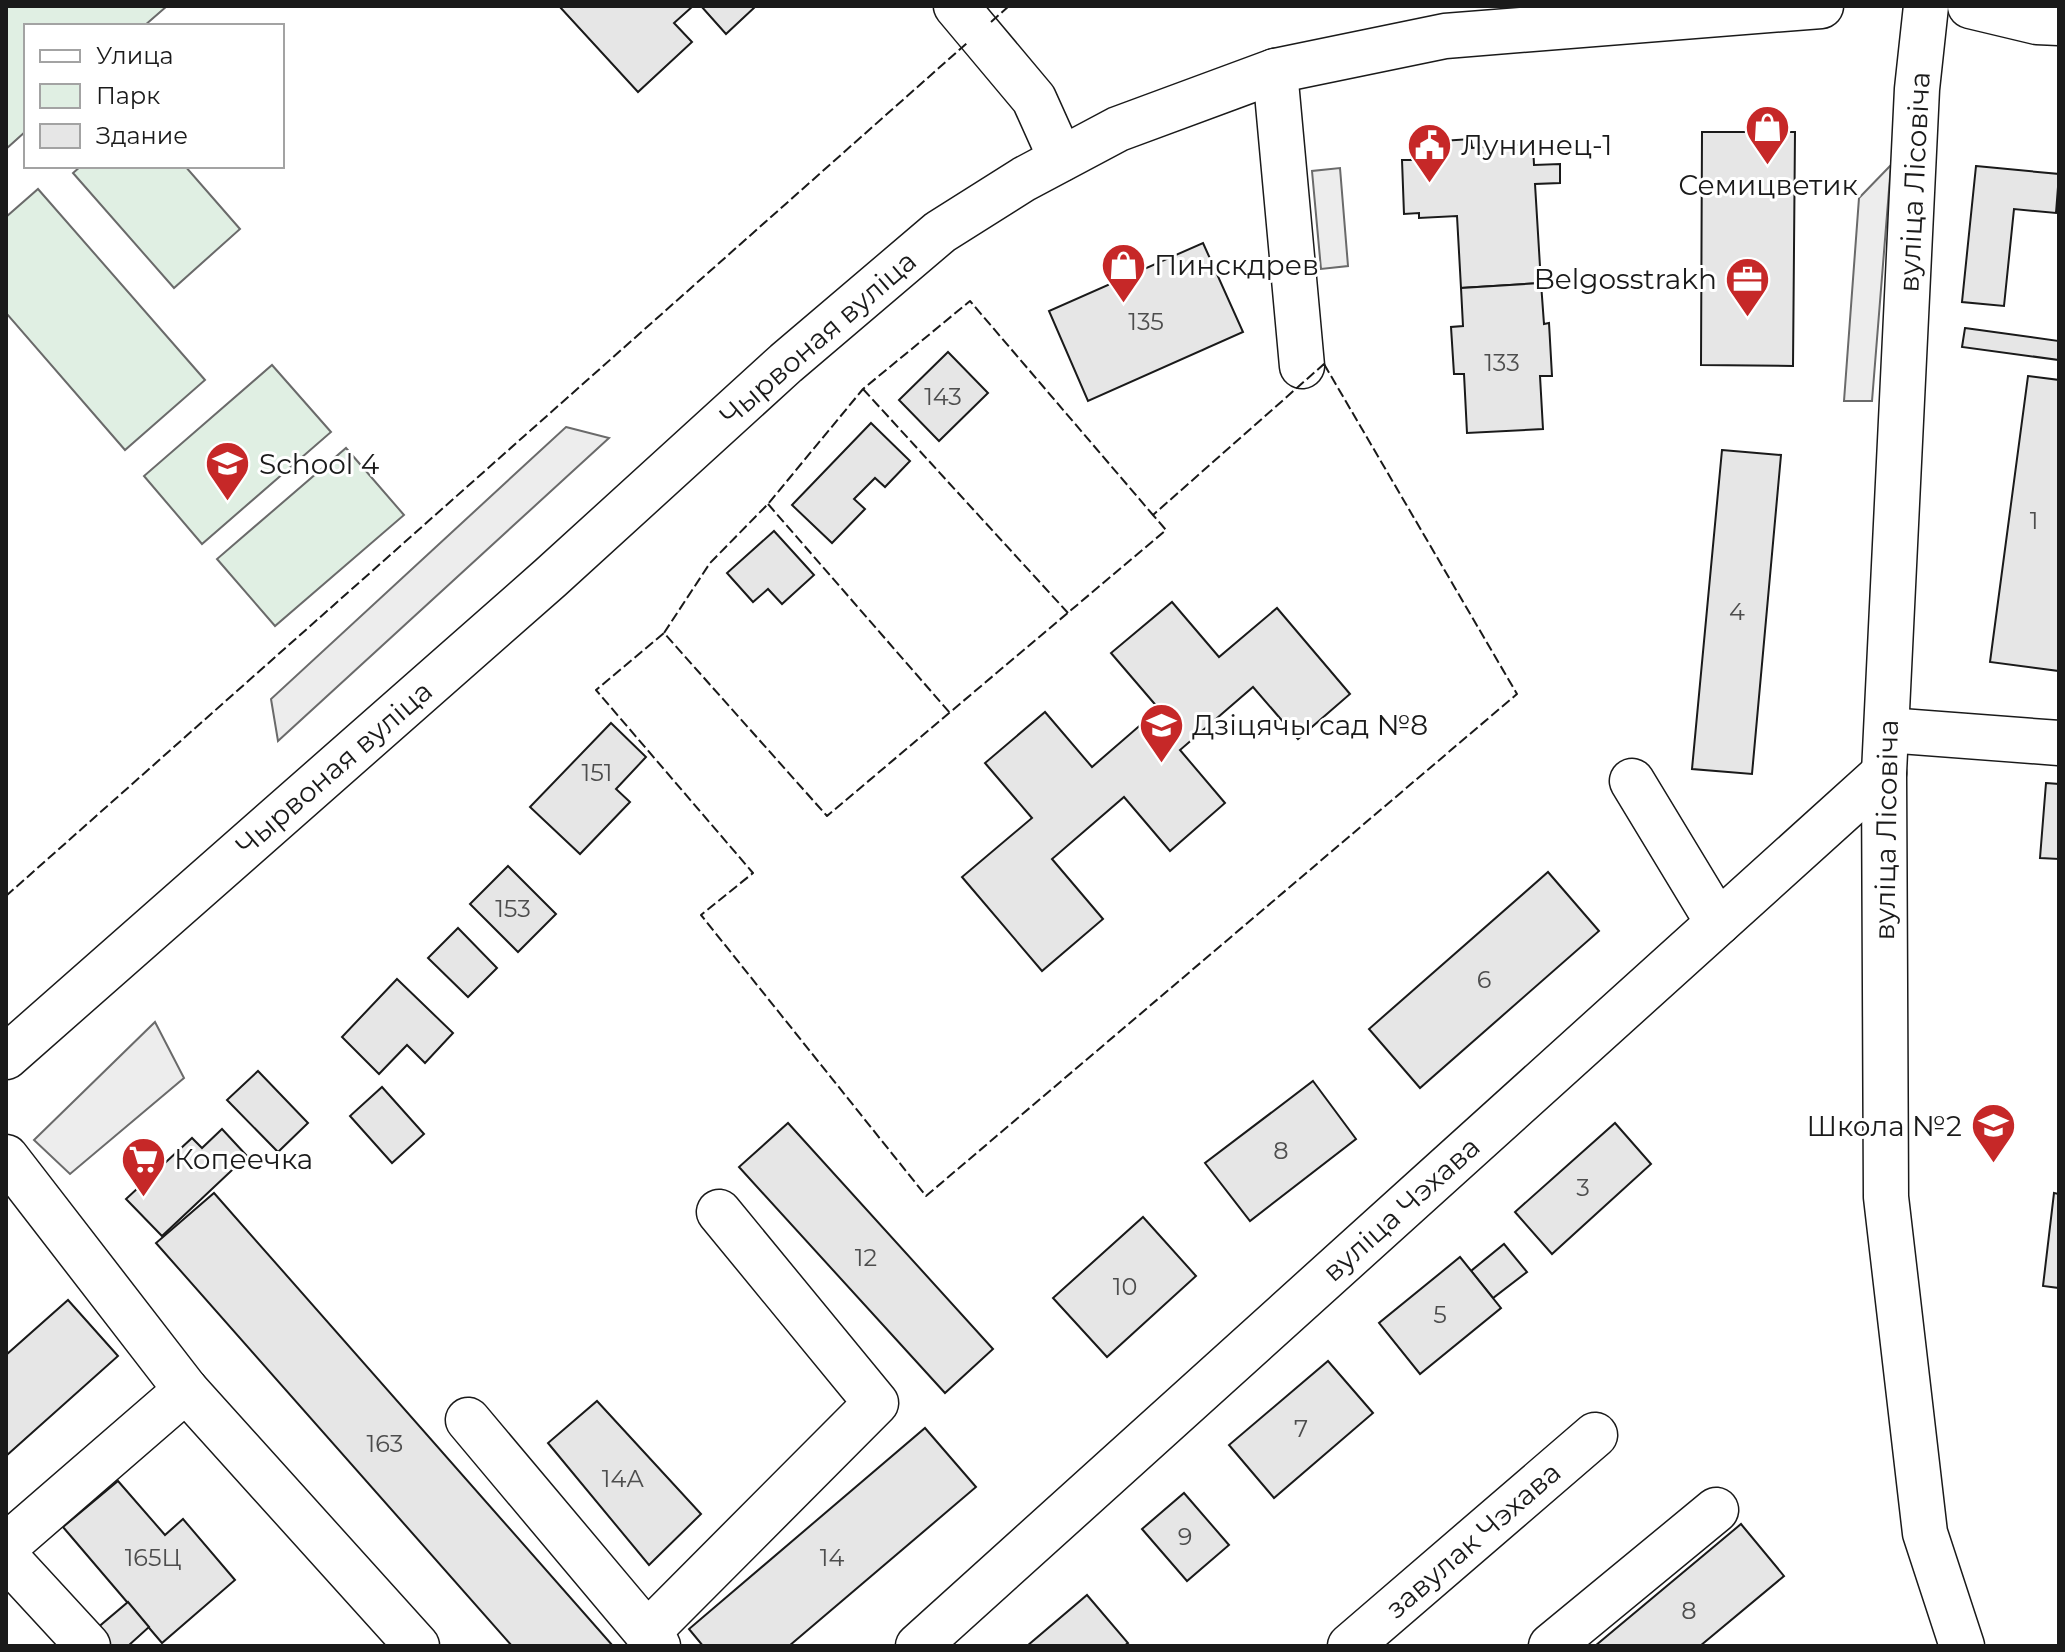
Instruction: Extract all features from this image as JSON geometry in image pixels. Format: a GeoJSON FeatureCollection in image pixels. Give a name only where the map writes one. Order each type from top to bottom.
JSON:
{"type":"FeatureCollection","features":[{"type":"Feature","properties":{"kind":"street"},"geometry":{"type":"LineString","coordinates":[[956,6],[1034,99],[1061,159]]}},
{"type":"Feature","properties":{"kind":"street","name":"Чырвоная вуліца"},"geometry":{"type":"LineString","coordinates":[[6,1057],[550,578],[786,363],[940,232],[1024,179],[1118,129],[1275,71],[1445,36],[1821,6]]}},
{"type":"Feature","properties":{"kind":"street","name":"вуліца Лісовіча"},"geometry":{"type":"LineString","coordinates":[[1926,6],[1917,89],[1886,752],[1886,1197],[1925,1533],[1962,1646]]}},
{"type":"Feature","properties":{"kind":"street"},"geometry":{"type":"LineString","coordinates":[[1970,6],[2037,22],[2059,23]]}},
{"type":"Feature","properties":{"kind":"street"},"geometry":{"type":"LineString","coordinates":[[1275,71],[1302,366]]}},
{"type":"Feature","properties":{"kind":"street"},"geometry":{"type":"LineString","coordinates":[[1886,752],[2059,743]]}},
{"type":"Feature","properties":{"kind":"street","name":"вуліца Чэхава"},"geometry":{"type":"LineString","coordinates":[[918,1646],[1718,923],[1886,752]]}},
{"type":"Feature","properties":{"kind":"street"},"geometry":{"type":"LineString","coordinates":[[1632,781],[1718,923]]}},
{"type":"Feature","properties":{"kind":"street"},"geometry":{"type":"LineString","coordinates":[[6,1157],[186,1390],[417,1646]]}},
{"type":"Feature","properties":{"kind":"street"},"geometry":{"type":"LineString","coordinates":[[468,1420],[652,1639],[876,1403],[719,1212]]}},
{"type":"Feature","properties":{"kind":"street"},"geometry":{"type":"LineString","coordinates":[[6,1546],[186,1390]]}},
{"type":"Feature","properties":{"kind":"street","name":"завулак Чэхава"},"geometry":{"type":"LineString","coordinates":[[1376,1638],[1595,1435]]}},
{"type":"Feature","properties":{"kind":"street"},"geometry":{"type":"LineString","coordinates":[[1551,1646],[1716,1510]]}},
{"type":"Feature","properties":{"kind":"street"},"geometry":{"type":"LineString","coordinates":[[6,1557],[88,1646]]}},
{"type":"Feature","properties":{"kind":"green space"},"geometry":{"type":"Polygon","coordinates":[[[6,6],[167,6],[146,24],[24,24],[24,133],[6,149],[6,6]]]}},
{"type":"Feature","properties":{"kind":"green space"},"geometry":{"type":"Polygon","coordinates":[[[79,168],[187,168],[240,229],[174,288],[73,173],[79,168]]]}},
{"type":"Feature","properties":{"kind":"green space"},"geometry":{"type":"Polygon","coordinates":[[[38,189],[205,380],[125,450],[6,313],[6,217],[38,189]]]}},
{"type":"Feature","properties":{"kind":"green space"},"geometry":{"type":"Polygon","coordinates":[[[272,365],[331,432],[202,544],[144,476],[272,365]]]}},
{"type":"Feature","properties":{"kind":"green space"},"geometry":{"type":"Polygon","coordinates":[[[346,448],[404,515],[275,626],[217,559],[346,448]]]}},
{"type":"Feature","properties":{"kind":"shaded area"},"geometry":{"type":"Polygon","coordinates":[[[1891,165],[1872,401],[1844,401],[1859,198],[1891,165]]]}},
{"type":"Feature","properties":{"kind":"shaded area"},"geometry":{"type":"Polygon","coordinates":[[[1340,168],[1348,266],[1321,269],[1312,171],[1340,168]]]}},
{"type":"Feature","properties":{"kind":"shaded area"},"geometry":{"type":"Polygon","coordinates":[[[566,427],[609,438],[278,741],[271,699],[566,427]]]}},
{"type":"Feature","properties":{"kind":"shaded area"},"geometry":{"type":"Polygon","coordinates":[[[155,1022],[184,1078],[70,1174],[34,1140],[155,1022]]]}},
{"type":"Feature","properties":{"kind":"building"},"geometry":{"type":"Polygon","coordinates":[[[559,6],[693,6],[674,23],[692,42],[638,92],[559,6]]]}},
{"type":"Feature","properties":{"kind":"building"},"geometry":{"type":"Polygon","coordinates":[[[701,6],[756,6],[726,34],[701,6]]]}},
{"type":"Feature","properties":{"kind":"building"},"geometry":{"type":"Polygon","coordinates":[[[1702,132],[1795,132],[1793,366],[1701,365],[1702,132]]]}},
{"type":"Feature","properties":{"kind":"building"},"geometry":{"type":"Polygon","coordinates":[[[1471,139],[1472,148],[1533,144],[1534,165],[1560,164],[1560,183],[1535,184],[1541,283],[1461,288],[1457,216],[1419,218],[1419,213],[1404,214],[1402,160],[1412,160],[1411,143],[1471,139]]]}},
{"type":"Feature","properties":{"kind":"building"},"geometry":{"type":"Polygon","coordinates":[[[1976,166],[2059,174],[2056,213],[2014,209],[2004,306],[1962,302],[1976,166]]]}},
{"type":"Feature","properties":{"kind":"building"},"geometry":{"type":"Polygon","coordinates":[[[1203,243],[1243,332],[1088,401],[1049,311],[1203,243]]]}},
{"type":"Feature","properties":{"kind":"building"},"geometry":{"type":"Polygon","coordinates":[[[1541,283],[1544,324],[1549,323],[1552,376],[1540,376],[1543,429],[1467,433],[1464,374],[1454,374],[1451,327],[1463,326],[1461,288],[1541,283]]]}},
{"type":"Feature","properties":{"kind":"building"},"geometry":{"type":"Polygon","coordinates":[[[1965,328],[2059,341],[2059,360],[1962,347],[1965,328]]]}},
{"type":"Feature","properties":{"kind":"building"},"geometry":{"type":"Polygon","coordinates":[[[948,352],[988,393],[939,441],[899,400],[948,352]]]}},
{"type":"Feature","properties":{"kind":"building"},"geometry":{"type":"Polygon","coordinates":[[[2028,376],[2059,380],[2059,671],[1990,662],[2028,376]]]}},
{"type":"Feature","properties":{"kind":"building"},"geometry":{"type":"Polygon","coordinates":[[[871,423],[910,461],[885,487],[875,478],[854,499],[865,509],[832,543],[792,505],[871,423]]]}},
{"type":"Feature","properties":{"kind":"building"},"geometry":{"type":"Polygon","coordinates":[[[1722,450],[1781,455],[1752,774],[1692,769],[1722,450]]]}},
{"type":"Feature","properties":{"kind":"building"},"geometry":{"type":"Polygon","coordinates":[[[774,531],[814,575],[782,604],[768,589],[753,602],[727,573],[774,531]]]}},
{"type":"Feature","properties":{"kind":"building"},"geometry":{"type":"Polygon","coordinates":[[[1172,602],[1219,657],[1277,608],[1350,694],[1298,739],[1253,687],[1180,750],[1225,803],[1170,851],[1124,797],[1052,859],[1103,919],[1042,971],[962,877],[1032,818],[985,763],[1045,712],[1092,767],[1159,709],[1111,653],[1172,602]]]}},
{"type":"Feature","properties":{"kind":"building"},"geometry":{"type":"Polygon","coordinates":[[[611,723],[646,757],[616,789],[630,802],[580,854],[530,807],[611,723]]]}},
{"type":"Feature","properties":{"kind":"building"},"geometry":{"type":"Polygon","coordinates":[[[2046,783],[2059,784],[2059,859],[2040,858],[2046,783]]]}},
{"type":"Feature","properties":{"kind":"building"},"geometry":{"type":"Polygon","coordinates":[[[508,866],[556,914],[518,952],[470,904],[508,866]]]}},
{"type":"Feature","properties":{"kind":"building"},"geometry":{"type":"Polygon","coordinates":[[[1548,872],[1599,931],[1420,1088],[1369,1029],[1548,872]]]}},
{"type":"Feature","properties":{"kind":"building"},"geometry":{"type":"Polygon","coordinates":[[[458,928],[497,968],[468,997],[428,958],[458,928]]]}},
{"type":"Feature","properties":{"kind":"building"},"geometry":{"type":"Polygon","coordinates":[[[397,979],[453,1033],[425,1063],[407,1045],[379,1074],[342,1037],[397,979]]]}},
{"type":"Feature","properties":{"kind":"building"},"geometry":{"type":"Polygon","coordinates":[[[258,1071],[308,1123],[278,1152],[227,1100],[258,1071]]]}},
{"type":"Feature","properties":{"kind":"building"},"geometry":{"type":"Polygon","coordinates":[[[1313,1081],[1356,1139],[1250,1221],[1205,1163],[1313,1081]]]}},
{"type":"Feature","properties":{"kind":"building"},"geometry":{"type":"Polygon","coordinates":[[[382,1087],[424,1134],[392,1163],[350,1116],[382,1087]]]}},
{"type":"Feature","properties":{"kind":"building"},"geometry":{"type":"Polygon","coordinates":[[[788,1123],[993,1349],[945,1393],[739,1167],[788,1123]]]}},
{"type":"Feature","properties":{"kind":"building"},"geometry":{"type":"Polygon","coordinates":[[[1615,1123],[1651,1164],[1552,1254],[1515,1212],[1615,1123]]]}},
{"type":"Feature","properties":{"kind":"building"},"geometry":{"type":"Polygon","coordinates":[[[222,1129],[247,1156],[162,1236],[126,1199],[192,1138],[202,1148],[222,1129]]]}},
{"type":"Feature","properties":{"kind":"building"},"geometry":{"type":"Polygon","coordinates":[[[214,1193],[613,1646],[512,1646],[156,1243],[214,1193]]]}},
{"type":"Feature","properties":{"kind":"building"},"geometry":{"type":"Polygon","coordinates":[[[2054,1193],[2059,1194],[2059,1288],[2043,1286],[2054,1193]]]}},
{"type":"Feature","properties":{"kind":"building"},"geometry":{"type":"Polygon","coordinates":[[[1143,1217],[1196,1276],[1107,1357],[1053,1298],[1143,1217]]]}},
{"type":"Feature","properties":{"kind":"building"},"geometry":{"type":"Polygon","coordinates":[[[1504,1244],[1527,1272],[1493,1298],[1471,1271],[1504,1244]]]}},
{"type":"Feature","properties":{"kind":"building"},"geometry":{"type":"Polygon","coordinates":[[[1460,1257],[1501,1308],[1420,1374],[1379,1323],[1460,1257]]]}},
{"type":"Feature","properties":{"kind":"building"},"geometry":{"type":"Polygon","coordinates":[[[68,1300],[118,1356],[6,1456],[6,1355],[68,1300]]]}},
{"type":"Feature","properties":{"kind":"building"},"geometry":{"type":"Polygon","coordinates":[[[1328,1361],[1373,1413],[1274,1498],[1229,1445],[1328,1361]]]}},
{"type":"Feature","properties":{"kind":"building"},"geometry":{"type":"Polygon","coordinates":[[[597,1401],[701,1514],[649,1565],[548,1443],[597,1401]]]}},
{"type":"Feature","properties":{"kind":"building"},"geometry":{"type":"Polygon","coordinates":[[[925,1428],[976,1487],[789,1646],[703,1646],[689,1629],[925,1428]]]}},
{"type":"Feature","properties":{"kind":"building"},"geometry":{"type":"Polygon","coordinates":[[[118,1481],[165,1535],[183,1519],[235,1580],[162,1643],[63,1527],[118,1481]]]}},
{"type":"Feature","properties":{"kind":"building"},"geometry":{"type":"Polygon","coordinates":[[[1184,1493],[1229,1545],[1187,1581],[1142,1529],[1184,1493]]]}},
{"type":"Feature","properties":{"kind":"building"},"geometry":{"type":"Polygon","coordinates":[[[1741,1524],[1784,1576],[1700,1646],[1595,1646],[1741,1524]]]}},
{"type":"Feature","properties":{"kind":"building"},"geometry":{"type":"Polygon","coordinates":[[[1087,1595],[1128,1643],[1124,1646],[1027,1646],[1087,1595]]]}},
{"type":"Feature","properties":{"kind":"building"},"geometry":{"type":"Polygon","coordinates":[[[128,1602],[149,1627],[128,1646],[98,1646],[89,1635],[128,1602]]]}},
{"type":"Feature","properties":{"kind":"fence"},"geometry":{"type":"LineString","coordinates":[[991,22],[1009,6]]}},
{"type":"Feature","properties":{"kind":"fence"},"geometry":{"type":"LineString","coordinates":[[6,896],[967,43]]}},
{"type":"Feature","properties":{"kind":"fence"},"geometry":{"type":"LineString","coordinates":[[664,633],[710,563],[768,504],[863,389],[970,301],[1153,515]]}},
{"type":"Feature","properties":{"kind":"fence"},"geometry":{"type":"LineString","coordinates":[[1324,364],[1517,694],[926,1196],[701,915],[753,873],[596,690],[664,633],[827,816],[1166,530],[1153,515],[1324,364]]}},
{"type":"Feature","properties":{"kind":"fence"},"geometry":{"type":"LineString","coordinates":[[863,389],[1068,613]]}},
{"type":"Feature","properties":{"kind":"fence"},"geometry":{"type":"LineString","coordinates":[[768,504],[950,713]]}},
{"type":"Feature","properties":{"kind":"place","name":"Семицветик"},"geometry":{"type":"Point","coordinates":[1768,167]}},
{"type":"Feature","properties":{"kind":"place","name":"Лунинец-1"},"geometry":{"type":"Point","coordinates":[1430,184]}},
{"type":"Feature","properties":{"kind":"place","name":"Пинскдрев"},"geometry":{"type":"Point","coordinates":[1123,304]}},
{"type":"Feature","properties":{"kind":"place","name":"Belgosstrakh"},"geometry":{"type":"Point","coordinates":[1748,318]}},
{"type":"Feature","properties":{"kind":"place","name":"School 4"},"geometry":{"type":"Point","coordinates":[228,503]}},
{"type":"Feature","properties":{"kind":"place","name":"Дзіцячы сад №8"},"geometry":{"type":"Point","coordinates":[1161,764]}},
{"type":"Feature","properties":{"kind":"place","name":"Школа №2"},"geometry":{"type":"Point","coordinates":[1993,1165]}},
{"type":"Feature","properties":{"kind":"place","name":"Копеечка"},"geometry":{"type":"Point","coordinates":[143,1198]}}]}
